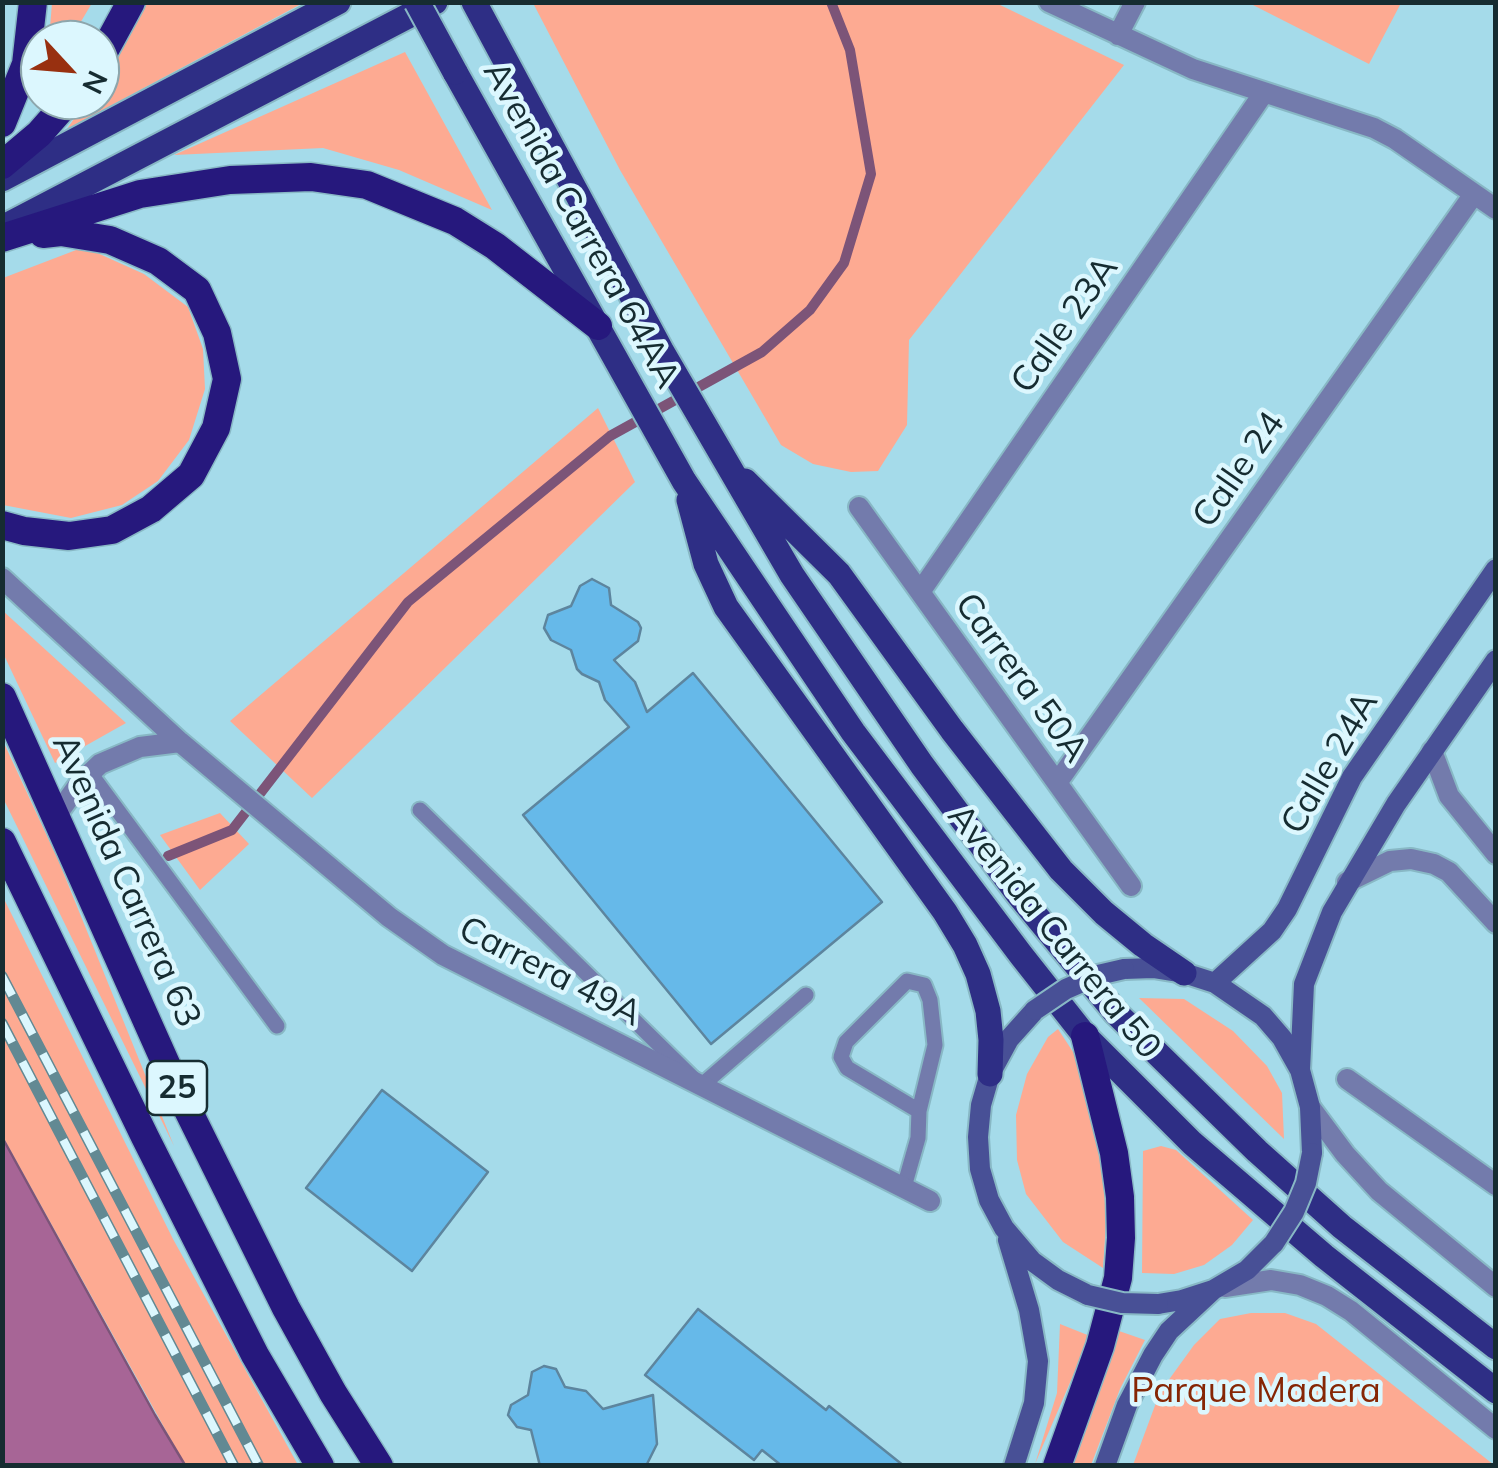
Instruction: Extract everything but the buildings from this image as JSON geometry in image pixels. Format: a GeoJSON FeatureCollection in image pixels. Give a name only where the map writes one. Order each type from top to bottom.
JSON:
{"type":"FeatureCollection","features":[{"type":"Feature","properties":{"kind":"highway"},"geometry":{"type":"LineString","coordinates":[[2,122],[26,64],[33,2]]}},
{"type":"Feature","properties":{"kind":"highway"},"geometry":{"type":"LineString","coordinates":[[2,166],[51,120]]}},
{"type":"Feature","properties":{"kind":"highway"},"geometry":{"type":"LineString","coordinates":[[2,240],[140,194],[230,180],[312,177],[367,185],[455,221],[598,326]]}},
{"type":"Feature","properties":{"kind":"highway"},"geometry":{"type":"LineString","coordinates":[[2,240],[61,232],[84,234],[110,240],[158,261],[198,290],[217,333],[226,378],[216,428],[190,475],[150,509],[112,530],[69,536],[24,531],[2,524]]}},
{"type":"Feature","properties":{"kind":"highway","name":"Avenida Carrera 63"},"geometry":{"type":"LineString","coordinates":[[2,697],[174,1084],[333,1393],[379,1466]]}},
{"type":"Feature","properties":{"kind":"highway","name":"25"},"geometry":{"type":"LineString","coordinates":[[2,842],[255,1355],[320,1466]]}},
{"type":"Feature","properties":{"kind":"highway"},"geometry":{"type":"LineString","coordinates":[[1057,1466],[1100,1346],[1118,1278],[1121,1238],[1114,1153],[1086,1036]]}},
{"type":"Feature","properties":{"kind":"main road"},"geometry":{"type":"LineString","coordinates":[[2,179],[338,2]]}},
{"type":"Feature","properties":{"kind":"main road","name":"Avenida Carrera 64AA"},"geometry":{"type":"LineString","coordinates":[[417,2],[684,481]]}},
{"type":"Feature","properties":{"kind":"main road"},"geometry":{"type":"LineString","coordinates":[[2,228],[435,2]]}},
{"type":"Feature","properties":{"kind":"main road","name":"Avenida Carrera 64AA"},"geometry":{"type":"LineString","coordinates":[[474,2],[723,461]]}},
{"type":"Feature","properties":{"kind":"main road"},"geometry":{"type":"LineString","coordinates":[[723,461],[796,528],[838,574],[952,730],[1062,870],[1143,945],[1184,972],[1215,983],[1263,1016],[1282,1038],[1300,1070],[1310,1108],[1312,1154],[1294,1212],[1274,1243],[1247,1270],[1214,1290],[1169,1331],[1127,1405],[1105,1466]]}},
{"type":"Feature","properties":{"kind":"main road","name":"Avenida Carrera 50"},"geometry":{"type":"LineString","coordinates":[[723,461],[792,576],[922,765],[1078,969],[1160,1058],[1257,1151],[1342,1227],[1496,1346]]}},
{"type":"Feature","properties":{"kind":"main road"},"geometry":{"type":"LineString","coordinates":[[684,481],[706,564],[726,607],[965,945],[988,1011],[990,1074]]}},
{"type":"Feature","properties":{"kind":"main road","name":"Avenida Carrera 50"},"geometry":{"type":"LineString","coordinates":[[684,481],[853,732],[1086,1036],[1140,1094],[1236,1182],[1496,1391]]}},
{"type":"Feature","properties":{"kind":"main road","name":"Calle 24A"},"geometry":{"type":"LineString","coordinates":[[1215,983],[1272,930],[1287,908],[1359,765],[1496,569]]}},
{"type":"Feature","properties":{"kind":"main road"},"geometry":{"type":"LineString","coordinates":[[1300,1070],[1304,984],[1319,938],[1347,882],[1496,660]]}},
{"type":"Feature","properties":{"kind":"main road"},"geometry":{"type":"LineString","coordinates":[[1014,1466],[1034,1403],[1038,1361],[1029,1310],[1004,1228],[985,1184],[978,1137],[981,1105],[990,1074],[1009,1039],[1036,1010],[1066,988],[1124,970],[1184,972]]}},
{"type":"Feature","properties":{"kind":"main road"},"geometry":{"type":"LineString","coordinates":[[1004,1228],[1032,1261],[1088,1295],[1122,1303],[1158,1304],[1214,1290]]}},
{"type":"Feature","properties":{"kind":"street"},"geometry":{"type":"LineString","coordinates":[[1049,2],[1193,69],[1374,128],[1395,138],[1496,209]]}},
{"type":"Feature","properties":{"kind":"street"},"geometry":{"type":"LineString","coordinates":[[1118,36],[1135,2]]}},
{"type":"Feature","properties":{"kind":"street","name":"Calle 23A"},"geometry":{"type":"LineString","coordinates":[[920,592],[1264,94]]}},
{"type":"Feature","properties":{"kind":"street","name":"Calle 24"},"geometry":{"type":"LineString","coordinates":[[1057,783],[1474,194]]}},
{"type":"Feature","properties":{"kind":"street","name":"Carrera 50A"},"geometry":{"type":"LineString","coordinates":[[859,507],[1131,886]]}},
{"type":"Feature","properties":{"kind":"street","name":"Carrera 49A"},"geometry":{"type":"LineString","coordinates":[[2,578],[180,742],[389,917],[442,955],[930,1201]]}},
{"type":"Feature","properties":{"kind":"street"},"geometry":{"type":"LineString","coordinates":[[56,816],[90,773],[118,754],[180,742]]}},
{"type":"Feature","properties":{"kind":"street"},"geometry":{"type":"LineString","coordinates":[[1432,752],[1448,796],[1496,854]]}},
{"type":"Feature","properties":{"kind":"street"},"geometry":{"type":"LineString","coordinates":[[1347,882],[1390,861],[1434,864],[1449,872],[1496,923]]}},
{"type":"Feature","properties":{"kind":"street"},"geometry":{"type":"LineString","coordinates":[[1348,1079],[1496,1185]]}},
{"type":"Feature","properties":{"kind":"street"},"geometry":{"type":"LineString","coordinates":[[1310,1108],[1378,1191],[1496,1287]]}},
{"type":"Feature","properties":{"kind":"street"},"geometry":{"type":"LineString","coordinates":[[1214,1290],[1271,1280],[1300,1285],[1327,1296],[1351,1311],[1496,1429]]}},
{"type":"Feature","properties":{"kind":"lane"},"geometry":{"type":"LineString","coordinates":[[90,773],[277,1026]]}},
{"type":"Feature","properties":{"kind":"lane"},"geometry":{"type":"LineString","coordinates":[[420,810],[701,1086],[806,994]]}},
{"type":"Feature","properties":{"kind":"lane"},"geometry":{"type":"LineString","coordinates":[[904,1187],[918,1138],[919,1111],[935,1044],[930,1000],[924,985],[907,981],[846,1042],[841,1057],[847,1068],[919,1111]]}},
{"type":"Feature","properties":{"kind":"green space"},"geometry":{"type":"Polygon","coordinates":[[[52,3],[92,3],[82,20],[51,20],[52,3]]]}},
{"type":"Feature","properties":{"kind":"green space"},"geometry":{"type":"Polygon","coordinates":[[[147,3],[303,3],[120,101],[120,48],[147,3]]]}},
{"type":"Feature","properties":{"kind":"green space"},"geometry":{"type":"Polygon","coordinates":[[[533,3],[996,3],[1124,65],[909,340],[907,425],[878,471],[851,472],[813,464],[781,445],[620,170],[533,3]]]}},
{"type":"Feature","properties":{"kind":"green space"},"geometry":{"type":"Polygon","coordinates":[[[1249,3],[1401,3],[1369,64],[1249,3]]]}},
{"type":"Feature","properties":{"kind":"green space"},"geometry":{"type":"Polygon","coordinates":[[[405,52],[492,210],[399,170],[323,148],[174,155],[405,52]]]}},
{"type":"Feature","properties":{"kind":"green space"},"geometry":{"type":"Polygon","coordinates":[[[84,247],[144,274],[188,307],[203,349],[205,389],[189,440],[158,481],[122,505],[71,518],[3,505],[3,278],[84,247]]]}},
{"type":"Feature","properties":{"kind":"green space"},"geometry":{"type":"Polygon","coordinates":[[[598,408],[635,482],[312,798],[230,721],[598,408]]]}},
{"type":"Feature","properties":{"kind":"green space"},"geometry":{"type":"Polygon","coordinates":[[[3,611],[126,723],[55,763],[3,653],[3,611]]]}},
{"type":"Feature","properties":{"kind":"green space"},"geometry":{"type":"Polygon","coordinates":[[[3,741],[59,862],[174,1146],[3,798],[3,741]]]}},
{"type":"Feature","properties":{"kind":"green space"},"geometry":{"type":"Polygon","coordinates":[[[220,813],[249,844],[200,890],[160,835],[220,813]]]}},
{"type":"Feature","properties":{"kind":"green space"},"geometry":{"type":"Polygon","coordinates":[[[2,895],[173,1239],[298,1465],[185,1465],[3,1137],[2,895]]]}},
{"type":"Feature","properties":{"kind":"green space"},"geometry":{"type":"Polygon","coordinates":[[[1139,998],[1184,999],[1233,1031],[1267,1066],[1282,1093],[1284,1139],[1139,998]]]}},
{"type":"Feature","properties":{"kind":"green space"},"geometry":{"type":"Polygon","coordinates":[[[1058,1029],[1079,1061],[1103,1166],[1103,1268],[1063,1242],[1026,1194],[1017,1160],[1016,1115],[1027,1074],[1048,1037],[1058,1029]]]}},
{"type":"Feature","properties":{"kind":"green space"},"geometry":{"type":"Polygon","coordinates":[[[1161,1146],[1176,1150],[1253,1220],[1232,1245],[1204,1265],[1174,1274],[1142,1273],[1143,1151],[1161,1146]]]}},
{"type":"Feature","properties":{"kind":"green space","name":"Parque Madera"},"geometry":{"type":"Polygon","coordinates":[[[1251,1313],[1285,1313],[1316,1324],[1494,1465],[1133,1465],[1160,1392],[1194,1345],[1220,1319],[1251,1313]]]}},
{"type":"Feature","properties":{"kind":"green space"},"geometry":{"type":"Polygon","coordinates":[[[1060,1324],[1090,1336],[1035,1464],[1057,1393],[1060,1324]]]}},
{"type":"Feature","properties":{"kind":"green space"},"geometry":{"type":"Polygon","coordinates":[[[1119,1331],[1145,1340],[1120,1389],[1091,1465],[1072,1466],[1119,1331]]]}},
{"type":"Feature","properties":{"kind":"shaded area"},"geometry":{"type":"Polygon","coordinates":[[[2,1137],[155,1415],[185,1465],[3,1465],[2,1137]]]}},
{"type":"Feature","properties":{"kind":"waterway"},"geometry":{"type":"LineString","coordinates":[[168,856],[232,830],[408,602],[610,436],[762,352],[810,310],[844,263],[871,174],[850,50],[831,2]]}},
{"type":"Feature","properties":{"kind":"railway"},"geometry":{"type":"LineString","coordinates":[[2,976],[259,1466]]}},
{"type":"Feature","properties":{"kind":"railway"},"geometry":{"type":"LineString","coordinates":[[2,1023],[234,1466]]}}]}
